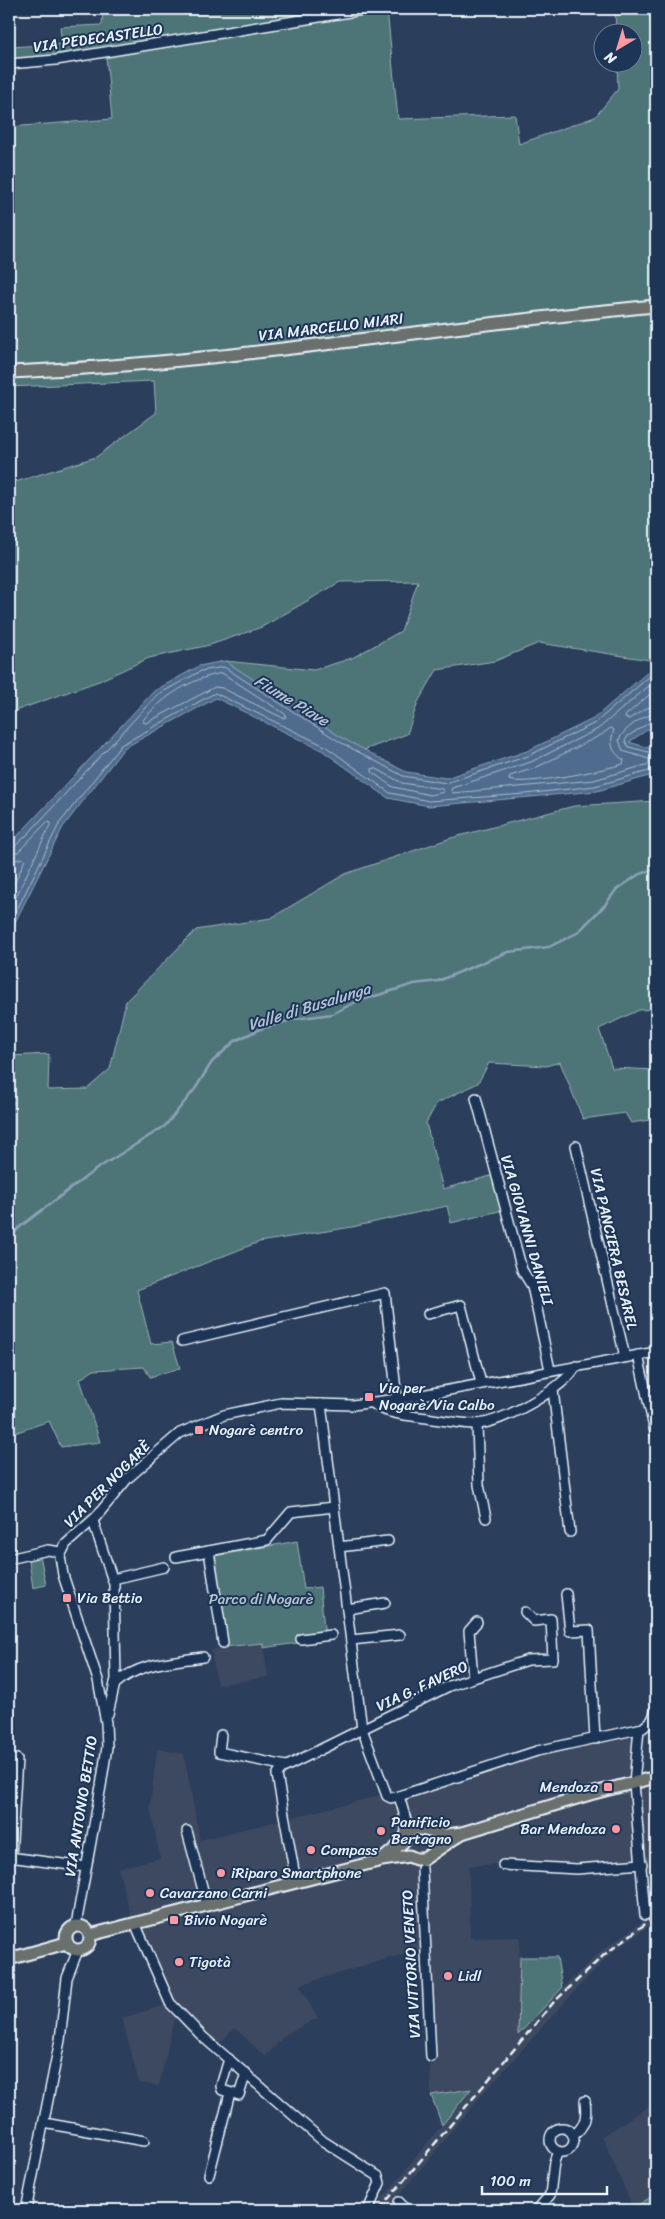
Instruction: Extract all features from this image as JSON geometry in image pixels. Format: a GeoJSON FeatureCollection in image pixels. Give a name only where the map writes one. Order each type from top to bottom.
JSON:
{"type":"FeatureCollection","features":[{"type":"Feature","properties":{"kind":"main road","name":"VIA MARCELLO MIARI"},"geometry":{"type":"LineString","coordinates":[[9,372],[133,366],[575,313],[656,306]]}},
{"type":"Feature","properties":{"kind":"main road"},"geometry":{"type":"LineString","coordinates":[[408,1835],[405,1852],[413,1859],[424,1859],[462,1834],[590,1794],[656,1777]]}},
{"type":"Feature","properties":{"kind":"main road"},"geometry":{"type":"LineString","coordinates":[[382,1860],[408,1835],[426,1830],[446,1835],[462,1834]]}},
{"type":"Feature","properties":{"kind":"main road"},"geometry":{"type":"LineString","coordinates":[[430,1832],[434,1841],[432,1852]]}},
{"type":"Feature","properties":{"kind":"main road"},"geometry":{"type":"LineString","coordinates":[[90,1936],[382,1860],[409,1856]]}},
{"type":"Feature","properties":{"kind":"main road"},"geometry":{"type":"LineString","coordinates":[[76,1925],[85,1928],[90,1936],[88,1946],[78,1950],[73,1950],[66,1943],[67,1932],[76,1925]]}},
{"type":"Feature","properties":{"kind":"main road"},"geometry":{"type":"LineString","coordinates":[[9,1959],[66,1943]]}},
{"type":"Feature","properties":{"kind":"street","name":"VIA PEDECASTELLO"},"geometry":{"type":"LineString","coordinates":[[9,64],[56,60],[368,9]]}},
{"type":"Feature","properties":{"kind":"street","name":"VIA GIOVANNI DANIELI"},"geometry":{"type":"LineString","coordinates":[[476,1098],[522,1270],[532,1286],[550,1370]]}},
{"type":"Feature","properties":{"kind":"street","name":"VIA PANCIERA BESAREL"},"geometry":{"type":"LineString","coordinates":[[576,1146],[625,1357]]}},
{"type":"Feature","properties":{"kind":"street"},"geometry":{"type":"LineString","coordinates":[[182,1341],[385,1293],[397,1399]]}},
{"type":"Feature","properties":{"kind":"street"},"geometry":{"type":"LineString","coordinates":[[428,1314],[461,1305],[481,1383]]}},
{"type":"Feature","properties":{"kind":"street","name":"VIA PER NOGARÈ"},"geometry":{"type":"LineString","coordinates":[[62,1550],[92,1520],[128,1478],[183,1431],[224,1415],[281,1403],[354,1405],[397,1399],[656,1352]]}},
{"type":"Feature","properties":{"kind":"street"},"geometry":{"type":"LineString","coordinates":[[638,1355],[656,1437]]}},
{"type":"Feature","properties":{"kind":"street"},"geometry":{"type":"LineString","coordinates":[[372,1402],[376,1407],[403,1415],[477,1424],[499,1418],[554,1390],[572,1374],[576,1366]]}},
{"type":"Feature","properties":{"kind":"street"},"geometry":{"type":"LineString","coordinates":[[554,1390],[570,1532]]}},
{"type":"Feature","properties":{"kind":"street"},"geometry":{"type":"LineString","coordinates":[[322,1404],[362,1730],[387,1796],[391,1798],[399,1796],[537,1751],[639,1729],[649,1724],[656,1709]]}},
{"type":"Feature","properties":{"kind":"street"},"geometry":{"type":"LineString","coordinates":[[477,1424],[479,1485],[486,1518]]}},
{"type":"Feature","properties":{"kind":"street"},"geometry":{"type":"LineString","coordinates":[[176,1558],[266,1540],[291,1512],[334,1507]]}},
{"type":"Feature","properties":{"kind":"street"},"geometry":{"type":"LineString","coordinates":[[92,1520],[113,1579],[115,1684],[110,1708],[105,1716]]}},
{"type":"Feature","properties":{"kind":"street"},"geometry":{"type":"LineString","coordinates":[[339,1547],[388,1541]]}},
{"type":"Feature","properties":{"kind":"street"},"geometry":{"type":"LineString","coordinates":[[9,1559],[48,1550],[62,1550]]}},
{"type":"Feature","properties":{"kind":"street","name":"VIA ANTONIO BETTIO"},"geometry":{"type":"LineString","coordinates":[[62,1550],[63,1575],[98,1680],[105,1716],[107,1747],[76,1925]]}},
{"type":"Feature","properties":{"kind":"street"},"geometry":{"type":"LineString","coordinates":[[208,1551],[222,1643]]}},
{"type":"Feature","properties":{"kind":"street"},"geometry":{"type":"LineString","coordinates":[[113,1579],[164,1567]]}},
{"type":"Feature","properties":{"kind":"street"},"geometry":{"type":"LineString","coordinates":[[566,1594],[570,1631],[589,1630],[595,1738]]}},
{"type":"Feature","properties":{"kind":"street"},"geometry":{"type":"LineString","coordinates":[[347,1609],[384,1603]]}},
{"type":"Feature","properties":{"kind":"street","name":"VIA G. FAVERO"},"geometry":{"type":"LineString","coordinates":[[286,1766],[449,1686],[528,1660],[554,1659],[551,1619],[534,1621],[524,1612]]}},
{"type":"Feature","properties":{"kind":"street"},"geometry":{"type":"LineString","coordinates":[[474,1677],[469,1631],[477,1622]]}},
{"type":"Feature","properties":{"kind":"street"},"geometry":{"type":"LineString","coordinates":[[301,1639],[330,1635]]}},
{"type":"Feature","properties":{"kind":"street"},"geometry":{"type":"LineString","coordinates":[[351,1640],[400,1635]]}},
{"type":"Feature","properties":{"kind":"street"},"geometry":{"type":"LineString","coordinates":[[115,1684],[139,1668],[203,1657]]}},
{"type":"Feature","properties":{"kind":"street"},"geometry":{"type":"LineString","coordinates":[[639,1729],[634,1783],[645,1915]]}},
{"type":"Feature","properties":{"kind":"street"},"geometry":{"type":"LineString","coordinates":[[221,1735],[219,1752],[286,1766],[278,1775],[296,1882]]}},
{"type":"Feature","properties":{"kind":"street"},"geometry":{"type":"LineString","coordinates":[[17,1759],[10,1857],[86,1867]]}},
{"type":"Feature","properties":{"kind":"street"},"geometry":{"type":"LineString","coordinates":[[399,1796],[408,1835]]}},
{"type":"Feature","properties":{"kind":"street"},"geometry":{"type":"LineString","coordinates":[[187,1831],[207,1905]]}},
{"type":"Feature","properties":{"kind":"street"},"geometry":{"type":"LineString","coordinates":[[503,1865],[577,1869],[642,1864]]}},
{"type":"Feature","properties":{"kind":"street","name":"VIA VITTORIO VENETO"},"geometry":{"type":"LineString","coordinates":[[422,1869],[431,2057]]}},
{"type":"Feature","properties":{"kind":"street"},"geometry":{"type":"LineString","coordinates":[[135,1924],[170,2003],[203,2037],[324,2141],[378,2176],[380,2183],[368,2210]]}},
{"type":"Feature","properties":{"kind":"street"},"geometry":{"type":"LineString","coordinates":[[26,2210],[60,2040],[66,1984],[78,1950]]}},
{"type":"Feature","properties":{"kind":"street"},"geometry":{"type":"LineString","coordinates":[[229,2059],[221,2088],[230,2093],[240,2094],[246,2073]]}},
{"type":"Feature","properties":{"kind":"street"},"geometry":{"type":"LineString","coordinates":[[209,2175],[230,2093]]}},
{"type":"Feature","properties":{"kind":"street"},"geometry":{"type":"LineString","coordinates":[[573,2136],[564,2128],[553,2132],[550,2143],[558,2151],[566,2151],[572,2147],[573,2136],[584,2126],[586,2121],[585,2101]]}},
{"type":"Feature","properties":{"kind":"street"},"geometry":{"type":"LineString","coordinates":[[44,2124],[144,2141]]}},
{"type":"Feature","properties":{"kind":"street"},"geometry":{"type":"LineString","coordinates":[[537,2210],[550,2195],[554,2162],[558,2151]]}},
{"type":"Feature","properties":{"kind":"street"},"geometry":{"type":"LineString","coordinates":[[399,2202],[406,2210]]}},
{"type":"Feature","properties":{"kind":"shaded area"},"geometry":{"type":"Polygon","coordinates":[[[656,1349],[656,1435],[637,1352],[656,1349]]]}},
{"type":"Feature","properties":{"kind":"shaded area"},"geometry":{"type":"Polygon","coordinates":[[[263,1643],[268,1677],[217,1685],[211,1650],[263,1643]]]}},
{"type":"Feature","properties":{"kind":"shaded area"},"geometry":{"type":"Polygon","coordinates":[[[640,1727],[637,1780],[656,1776],[656,1886],[645,1891],[643,1863],[596,1866],[499,1864],[469,1866],[470,1938],[520,1937],[518,2034],[600,1952],[656,1912],[656,1921],[615,1950],[570,1996],[482,2095],[387,2210],[373,2210],[471,2089],[431,2095],[425,1948],[299,1985],[318,2018],[286,2034],[265,2057],[235,2028],[217,2046],[181,2012],[174,2020],[159,2086],[139,2083],[122,2018],[172,2003],[132,1921],[118,1868],[160,1858],[150,1807],[157,1749],[184,1754],[200,1840],[382,1795],[384,1802],[538,1752],[640,1727]]]}},
{"type":"Feature","properties":{"kind":"shaded area"},"geometry":{"type":"Polygon","coordinates":[[[656,2102],[656,2194],[633,2208],[602,2136],[656,2102]]]}},
{"type":"Feature","properties":{"kind":"green space"},"geometry":{"type":"Polygon","coordinates":[[[103,9],[387,9],[398,119],[515,115],[519,144],[595,117],[618,89],[617,72],[642,72],[642,22],[616,22],[615,9],[648,9],[656,49],[656,661],[539,643],[495,661],[437,670],[418,702],[407,734],[364,750],[342,738],[225,661],[314,670],[352,658],[401,631],[418,581],[340,582],[262,627],[210,645],[149,658],[99,681],[9,713],[9,484],[96,457],[156,413],[154,381],[9,387],[9,127],[112,119],[106,56],[9,66],[9,47],[62,44],[60,27],[102,25],[103,9]]]}},
{"type":"Feature","properties":{"kind":"green space"},"geometry":{"type":"Polygon","coordinates":[[[656,801],[656,1009],[639,1010],[599,1029],[612,1068],[656,1070],[656,1119],[631,1123],[625,1113],[583,1119],[560,1062],[546,1066],[489,1063],[478,1083],[437,1103],[426,1123],[443,1189],[494,1175],[503,1210],[451,1223],[447,1206],[352,1227],[259,1242],[137,1290],[151,1344],[172,1342],[180,1368],[150,1377],[144,1367],[94,1370],[80,1379],[100,1442],[61,1447],[49,1421],[9,1435],[9,1109],[15,1102],[9,1103],[9,1056],[49,1054],[48,1090],[87,1089],[110,1069],[126,1001],[196,930],[271,918],[345,874],[451,838],[574,806],[656,801]]]}},
{"type":"Feature","properties":{"kind":"green space","name":"Parco di Nogarè"},"geometry":{"type":"Polygon","coordinates":[[[297,1541],[304,1589],[320,1587],[325,1639],[263,1648],[263,1643],[224,1647],[209,1557],[297,1541]]]}},
{"type":"Feature","properties":{"kind":"green space"},"geometry":{"type":"Polygon","coordinates":[[[39,1550],[46,1585],[33,1588],[28,1554],[39,1550]]]}},
{"type":"Feature","properties":{"kind":"green space"},"geometry":{"type":"Polygon","coordinates":[[[520,1957],[557,1957],[562,1988],[518,2035],[520,1957]]]}},
{"type":"Feature","properties":{"kind":"green space"},"geometry":{"type":"Polygon","coordinates":[[[471,2089],[442,2125],[431,2095],[471,2089]]]}},
{"type":"Feature","properties":{"kind":"green space"},"geometry":{"type":"Polygon","coordinates":[[[656,2194],[656,2210],[631,2210],[633,2208],[656,2194]]]}},
{"type":"Feature","properties":{"kind":"water"},"geometry":{"type":"Polygon","coordinates":[[[225,661],[342,738],[406,772],[446,778],[527,751],[593,719],[656,665],[656,724],[629,742],[656,750],[656,774],[597,791],[429,806],[388,798],[323,751],[216,698],[124,748],[63,827],[9,934],[9,845],[154,691],[199,666],[225,661]]]}},
{"type":"Feature","properties":{"kind":"waterway","name":"Valle di Busalunga"},"geometry":{"type":"LineString","coordinates":[[9,1238],[21,1226],[95,1170],[165,1126],[195,1089],[212,1062],[235,1041],[260,1029],[295,1019],[332,1014],[356,1002],[414,984],[438,981],[508,952],[549,947],[577,933],[605,905],[616,890],[638,875],[656,868]]}},
{"type":"Feature","properties":{"kind":"railway"},"geometry":{"type":"LineString","coordinates":[[379,2210],[553,2003],[604,1955],[656,1916]]}},
{"type":"Feature","properties":{"kind":"place","name":"Via per Nogarè/Via Calbo"},"geometry":{"type":"Point","coordinates":[369,1397]}},
{"type":"Feature","properties":{"kind":"place","name":"Nogarè centro"},"geometry":{"type":"Point","coordinates":[199,1430]}},
{"type":"Feature","properties":{"kind":"place","name":"Via Bettio"},"geometry":{"type":"Point","coordinates":[67,1598]}},
{"type":"Feature","properties":{"kind":"place","name":"Mendoza"},"geometry":{"type":"Point","coordinates":[608,1787]}},
{"type":"Feature","properties":{"kind":"place","name":"Bar Mendoza"},"geometry":{"type":"Point","coordinates":[616,1829]}},
{"type":"Feature","properties":{"kind":"place","name":"Panificio Bertagno"},"geometry":{"type":"Point","coordinates":[381,1831]}},
{"type":"Feature","properties":{"kind":"place","name":"Compass"},"geometry":{"type":"Point","coordinates":[311,1850]}},
{"type":"Feature","properties":{"kind":"place","name":"iRiparo Smartphone"},"geometry":{"type":"Point","coordinates":[221,1873]}},
{"type":"Feature","properties":{"kind":"place","name":"Cavarzano Carni"},"geometry":{"type":"Point","coordinates":[150,1893]}},
{"type":"Feature","properties":{"kind":"place","name":"Bivio Nogarè"},"geometry":{"type":"Point","coordinates":[174,1920]}},
{"type":"Feature","properties":{"kind":"place","name":"Tigotà"},"geometry":{"type":"Point","coordinates":[179,1962]}},
{"type":"Feature","properties":{"kind":"place","name":"Lidl"},"geometry":{"type":"Point","coordinates":[448,1976]}},
{"type":"Feature","properties":{"kind":"water label","name":"Fiume Piave"},"geometry":{"type":"Point","coordinates":[292,700]}}]}
